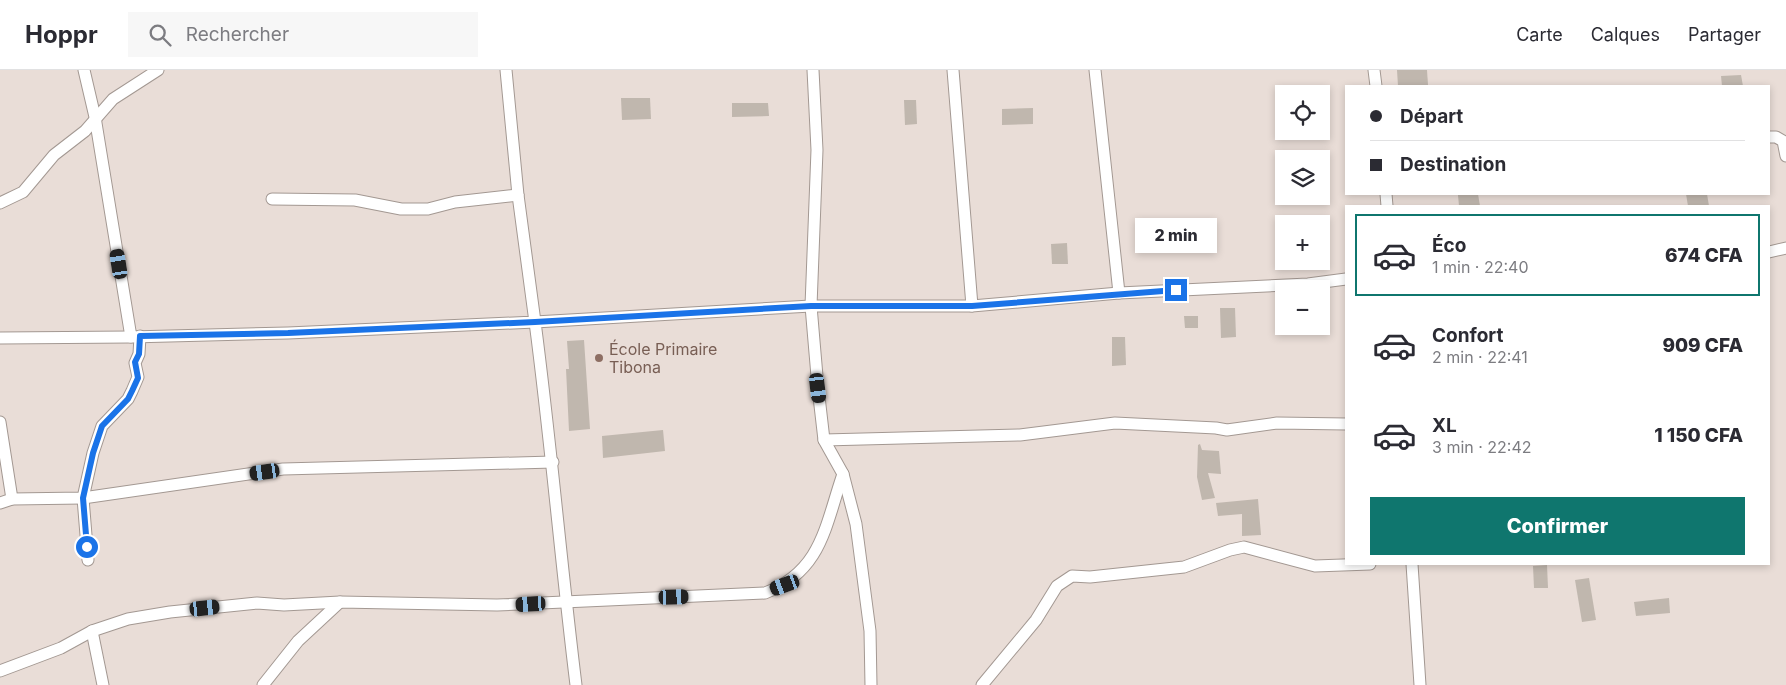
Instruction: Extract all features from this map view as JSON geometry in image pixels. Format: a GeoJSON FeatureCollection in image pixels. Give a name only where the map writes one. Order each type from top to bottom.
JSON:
{"type":"FeatureCollection","features":[{"type":"Feature","properties":{"kind":"street"},"geometry":{"type":"LineString","coordinates":[[84,70],[95,118],[139,354],[135,362],[138,378],[128,399],[102,426],[93,453],[83,498],[88,560]]}},
{"type":"Feature","properties":{"kind":"street"},"geometry":{"type":"LineString","coordinates":[[0,203],[23,192],[54,154],[85,131],[113,99],[158,70]]}},
{"type":"Feature","properties":{"kind":"street"},"geometry":{"type":"LineString","coordinates":[[506,70],[518,195],[553,462],[574,682]]}},
{"type":"Feature","properties":{"kind":"street"},"geometry":{"type":"LineString","coordinates":[[812,70],[817,150],[811,306],[824,440],[843,474],[856,524],[870,631],[871,685]]}},
{"type":"Feature","properties":{"kind":"street"},"geometry":{"type":"LineString","coordinates":[[952,70],[972,306]]}},
{"type":"Feature","properties":{"kind":"street"},"geometry":{"type":"LineString","coordinates":[[1095,70],[1119,293]]}},
{"type":"Feature","properties":{"kind":"street"},"geometry":{"type":"LineString","coordinates":[[1374,70],[1376,85]]}},
{"type":"Feature","properties":{"kind":"street"},"geometry":{"type":"LineString","coordinates":[[1770,137],[1776,137],[1783,141],[1786,156]]}},
{"type":"Feature","properties":{"kind":"street"},"geometry":{"type":"LineString","coordinates":[[272,198],[355,200],[401,209],[428,209],[455,202],[518,195]]}},
{"type":"Feature","properties":{"kind":"street"},"geometry":{"type":"LineString","coordinates":[[1770,252],[1786,248]]}},
{"type":"Feature","properties":{"kind":"street"},"geometry":{"type":"LineString","coordinates":[[0,338],[288,333],[535,322],[811,306],[972,306],[1119,293],[1308,284],[1345,279]]}},
{"type":"Feature","properties":{"kind":"street"},"geometry":{"type":"LineString","coordinates":[[0,422],[12,499]]}},
{"type":"Feature","properties":{"kind":"street"},"geometry":{"type":"LineString","coordinates":[[824,440],[1020,435],[1115,423],[1228,430],[1277,423],[1345,424]]}},
{"type":"Feature","properties":{"kind":"street"},"geometry":{"type":"LineString","coordinates":[[0,503],[12,499],[83,498],[283,469],[553,462]]}},
{"type":"Feature","properties":{"kind":"street"},"geometry":{"type":"LineString","coordinates":[[0,672],[61,648],[92,631],[128,619],[170,612],[257,603],[284,606],[340,602],[497,605],[765,592],[785,585],[813,558],[843,474]]}},
{"type":"Feature","properties":{"kind":"street"},"geometry":{"type":"LineString","coordinates":[[982,685],[1036,620],[1057,586],[1072,576],[1090,577],[1184,567],[1230,550],[1244,547],[1315,566],[1345,565]]}},
{"type":"Feature","properties":{"kind":"street"},"geometry":{"type":"LineString","coordinates":[[1412,565],[1420,685]]}},
{"type":"Feature","properties":{"kind":"street"},"geometry":{"type":"LineString","coordinates":[[264,685],[298,641],[340,602]]}},
{"type":"Feature","properties":{"kind":"street"},"geometry":{"type":"LineString","coordinates":[[92,631],[103,685]]}},
{"type":"Feature","properties":{"kind":"building"},"geometry":{"type":"Polygon","coordinates":[[[1397,70],[1427,70],[1428,85],[1398,85],[1397,70]]]}},
{"type":"Feature","properties":{"kind":"building"},"geometry":{"type":"Polygon","coordinates":[[[1741,75],[1743,85],[1722,85],[1721,76],[1741,75]]]}},
{"type":"Feature","properties":{"kind":"building"},"geometry":{"type":"Polygon","coordinates":[[[621,98],[650,98],[651,119],[622,120],[621,98]]]}},
{"type":"Feature","properties":{"kind":"building"},"geometry":{"type":"Polygon","coordinates":[[[904,100],[916,100],[917,124],[905,125],[904,100]]]}},
{"type":"Feature","properties":{"kind":"building"},"geometry":{"type":"Polygon","coordinates":[[[732,103],[768,103],[769,116],[732,117],[732,103]]]}},
{"type":"Feature","properties":{"kind":"building"},"geometry":{"type":"Polygon","coordinates":[[[1033,108],[1033,124],[1002,125],[1002,109],[1033,108]]]}},
{"type":"Feature","properties":{"kind":"building"},"geometry":{"type":"Polygon","coordinates":[[[1458,195],[1478,195],[1480,205],[1459,205],[1458,195]]]}},
{"type":"Feature","properties":{"kind":"building"},"geometry":{"type":"Polygon","coordinates":[[[1686,195],[1707,195],[1709,205],[1688,205],[1686,195]]]}},
{"type":"Feature","properties":{"kind":"building"},"geometry":{"type":"Polygon","coordinates":[[[1067,243],[1068,264],[1052,264],[1051,244],[1067,243]]]}},
{"type":"Feature","properties":{"kind":"building"},"geometry":{"type":"Polygon","coordinates":[[[1220,308],[1235,308],[1236,337],[1221,338],[1220,308]]]}},
{"type":"Feature","properties":{"kind":"building"},"geometry":{"type":"Polygon","coordinates":[[[1184,316],[1198,316],[1198,328],[1185,328],[1184,316]]]}},
{"type":"Feature","properties":{"kind":"building"},"geometry":{"type":"Polygon","coordinates":[[[1112,337],[1125,337],[1126,365],[1112,366],[1112,337]]]}},
{"type":"Feature","properties":{"kind":"building"},"geometry":{"type":"Polygon","coordinates":[[[584,340],[590,429],[569,431],[566,369],[569,369],[567,341],[584,340]]]}},
{"type":"Feature","properties":{"kind":"building"},"geometry":{"type":"Polygon","coordinates":[[[663,430],[665,451],[603,458],[602,436],[663,430]]]}},
{"type":"Feature","properties":{"kind":"building"},"geometry":{"type":"Polygon","coordinates":[[[1200,444],[1202,450],[1219,451],[1221,474],[1208,473],[1215,498],[1202,500],[1197,477],[1198,445],[1200,444]]]}},
{"type":"Feature","properties":{"kind":"building"},"geometry":{"type":"Polygon","coordinates":[[[1258,499],[1261,535],[1242,536],[1242,514],[1218,516],[1216,503],[1258,499]]]}},
{"type":"Feature","properties":{"kind":"building"},"geometry":{"type":"Polygon","coordinates":[[[1547,565],[1548,588],[1534,588],[1533,566],[1547,565]]]}},
{"type":"Feature","properties":{"kind":"building"},"geometry":{"type":"Polygon","coordinates":[[[1589,578],[1596,620],[1582,622],[1575,580],[1589,578]]]}},
{"type":"Feature","properties":{"kind":"building"},"geometry":{"type":"Polygon","coordinates":[[[1669,598],[1670,613],[1636,616],[1634,602],[1669,598]]]}},
{"type":"Feature","properties":{"kind":"place","name":"École Primaire Tibona"},"geometry":{"type":"Point","coordinates":[599,358]}},
{"type":"Feature","properties":{"kind":"route"},"geometry":{"type":"LineString","coordinates":[[87,547],[83,498],[93,453],[102,426],[128,399],[138,378],[135,362],[139,354],[140,336],[288,333],[535,322],[733,309],[811,306],[972,306],[1176,290]]}}]}
